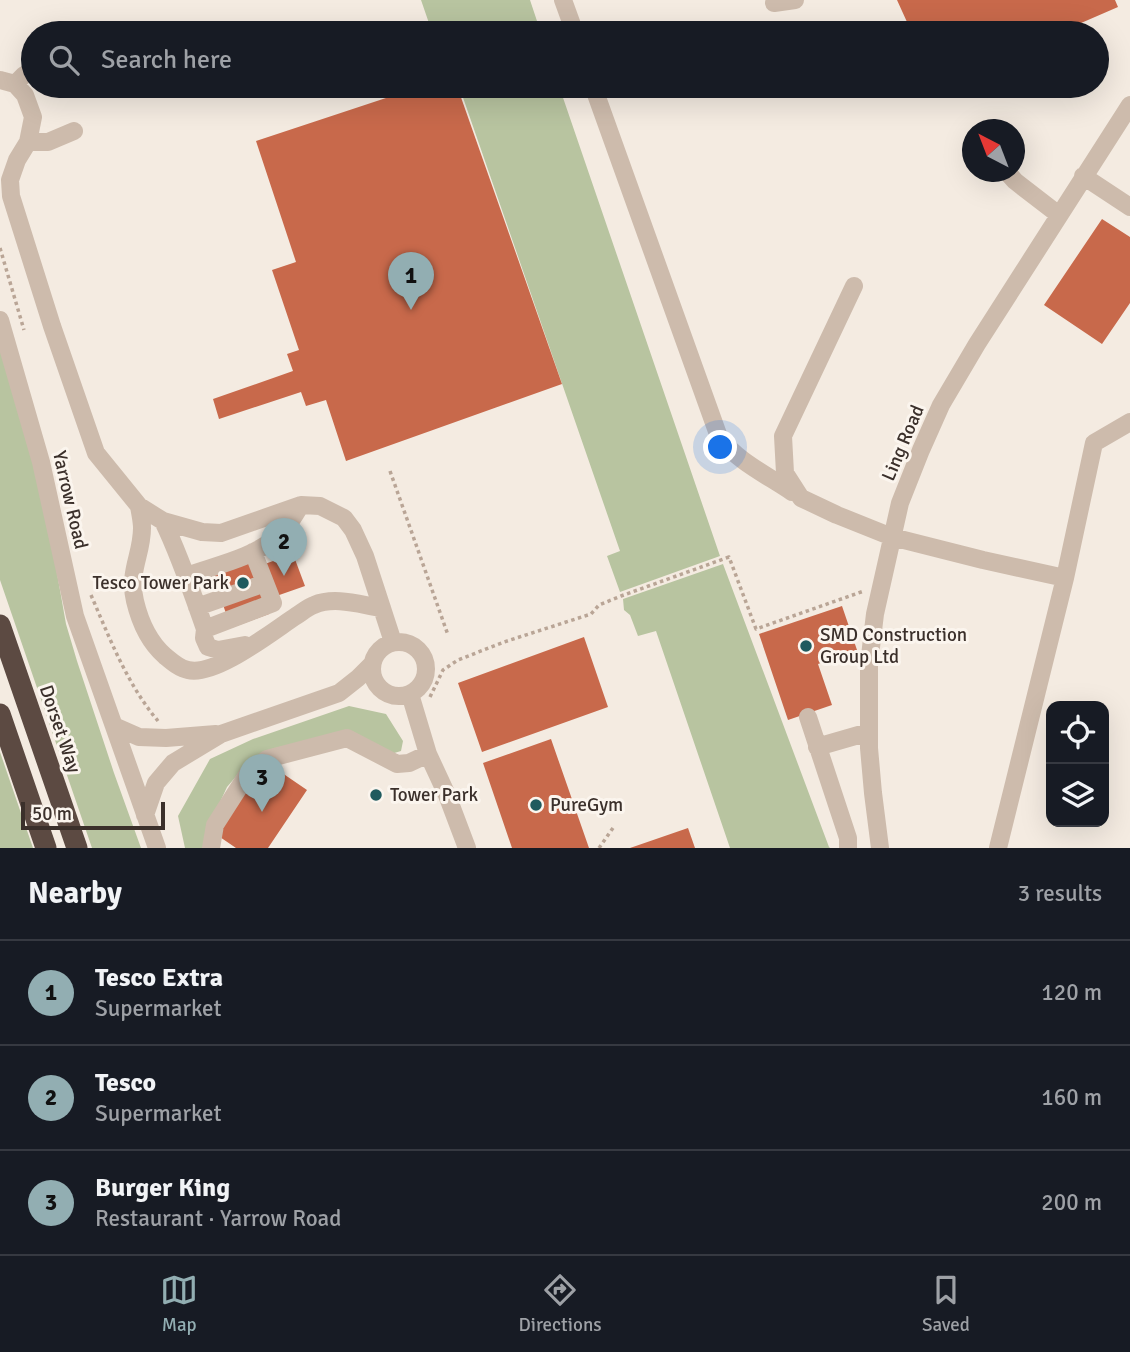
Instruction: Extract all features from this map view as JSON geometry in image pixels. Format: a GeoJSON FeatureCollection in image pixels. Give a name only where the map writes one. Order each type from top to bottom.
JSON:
{"type":"FeatureCollection","features":[{"type":"Feature","properties":{"kind":"highway","name":"Dorset Way"},"geometry":{"type":"LineString","coordinates":[[0,625],[77,848]]}},
{"type":"Feature","properties":{"kind":"highway"},"geometry":{"type":"LineString","coordinates":[[0,714],[46,848]]}},
{"type":"Feature","properties":{"kind":"street"},"geometry":{"type":"LineString","coordinates":[[563,0],[571,21]]}},
{"type":"Feature","properties":{"kind":"street"},"geometry":{"type":"LineString","coordinates":[[774,3],[795,0]]}},
{"type":"Feature","properties":{"kind":"street"},"geometry":{"type":"LineString","coordinates":[[26,98],[33,117],[28,142],[17,160],[10,180],[11,196],[96,453],[139,506],[163,521],[202,532],[221,533],[302,505],[320,506],[344,518],[365,556],[393,642]]}},
{"type":"Feature","properties":{"kind":"street"},"geometry":{"type":"LineString","coordinates":[[597,98],[719,437],[727,448],[801,498],[892,537],[1065,578]]}},
{"type":"Feature","properties":{"kind":"street","name":"Ling Road"},"geometry":{"type":"LineString","coordinates":[[880,848],[869,732],[869,664],[875,614],[900,503],[941,405],[1130,105]]}},
{"type":"Feature","properties":{"kind":"street"},"geometry":{"type":"LineString","coordinates":[[28,142],[48,142],[74,131]]}},
{"type":"Feature","properties":{"kind":"street"},"geometry":{"type":"LineString","coordinates":[[1083,176],[1130,207]]}},
{"type":"Feature","properties":{"kind":"street"},"geometry":{"type":"LineString","coordinates":[[1016,182],[1059,215]]}},
{"type":"Feature","properties":{"kind":"street"},"geometry":{"type":"LineString","coordinates":[[801,498],[785,473],[783,436],[854,286]]}},
{"type":"Feature","properties":{"kind":"street","name":"Yarrow Road"},"geometry":{"type":"LineString","coordinates":[[0,320],[40,462],[75,617],[157,848]]}},
{"type":"Feature","properties":{"kind":"street"},"geometry":{"type":"LineString","coordinates":[[998,848],[1065,578],[1094,443],[1130,422]]}},
{"type":"Feature","properties":{"kind":"street"},"geometry":{"type":"LineString","coordinates":[[194,597],[261,572],[280,535],[302,505]]}},
{"type":"Feature","properties":{"kind":"street"},"geometry":{"type":"LineString","coordinates":[[139,506],[143,525],[134,566],[134,599],[148,636],[171,661],[187,670],[204,670],[224,663],[313,605],[336,601],[382,608]]}},
{"type":"Feature","properties":{"kind":"street"},"geometry":{"type":"LineString","coordinates":[[163,521],[194,597],[208,647],[218,650],[255,643]]}},
{"type":"Feature","properties":{"kind":"street"},"geometry":{"type":"LineString","coordinates":[[194,597],[284,530]]}},
{"type":"Feature","properties":{"kind":"street"},"geometry":{"type":"LineString","coordinates":[[194,597],[273,603],[261,572]]}},
{"type":"Feature","properties":{"kind":"street"},"geometry":{"type":"LineString","coordinates":[[145,815],[156,783],[173,763],[220,734],[339,693],[372,664],[379,649],[393,642],[412,645],[420,652],[425,660],[424,680],[410,694],[390,695],[375,683],[372,664]]}},
{"type":"Feature","properties":{"kind":"street"},"geometry":{"type":"LineString","coordinates":[[339,693],[361,694],[381,690]]}},
{"type":"Feature","properties":{"kind":"street"},"geometry":{"type":"LineString","coordinates":[[410,694],[428,754],[467,848]]}},
{"type":"Feature","properties":{"kind":"street"},"geometry":{"type":"LineString","coordinates":[[808,716],[849,848]]}},
{"type":"Feature","properties":{"kind":"street"},"geometry":{"type":"LineString","coordinates":[[114,726],[139,737],[220,734]]}},
{"type":"Feature","properties":{"kind":"street"},"geometry":{"type":"LineString","coordinates":[[817,747],[869,732]]}},
{"type":"Feature","properties":{"kind":"street"},"geometry":{"type":"LineString","coordinates":[[211,848],[215,825],[247,775],[267,759],[347,738],[397,764],[409,763],[428,754]]}},
{"type":"Feature","properties":{"kind":"path"},"geometry":{"type":"LineString","coordinates":[[0,248],[24,331]]}},
{"type":"Feature","properties":{"kind":"path"},"geometry":{"type":"LineString","coordinates":[[390,471],[448,635]]}},
{"type":"Feature","properties":{"kind":"path"},"geometry":{"type":"LineString","coordinates":[[458,660],[591,614],[599,605],[729,557],[756,629],[882,584]]}},
{"type":"Feature","properties":{"kind":"path"},"geometry":{"type":"LineString","coordinates":[[89,592],[126,672],[142,701],[160,723]]}},
{"type":"Feature","properties":{"kind":"path"},"geometry":{"type":"LineString","coordinates":[[599,848],[615,825]]}},
{"type":"Feature","properties":{"kind":"green space"},"geometry":{"type":"Polygon","coordinates":[[[421,0],[530,0],[537,21],[428,21],[421,0]]]}},
{"type":"Feature","properties":{"kind":"green space"},"geometry":{"type":"Polygon","coordinates":[[[463,98],[563,98],[720,556],[620,592],[607,556],[620,551],[463,98]]]}},
{"type":"Feature","properties":{"kind":"green space"},"geometry":{"type":"Polygon","coordinates":[[[0,349],[43,494],[66,624],[141,848],[92,848],[0,580],[0,349]]]}},
{"type":"Feature","properties":{"kind":"green space"},"geometry":{"type":"Polygon","coordinates":[[[723,564],[830,848],[730,848],[656,631],[638,636],[630,615],[624,610],[623,599],[723,564]]]}},
{"type":"Feature","properties":{"kind":"green space"},"geometry":{"type":"Polygon","coordinates":[[[349,706],[386,714],[403,741],[401,751],[391,754],[365,738],[304,742],[246,765],[227,787],[210,824],[208,848],[185,848],[178,816],[210,759],[253,739],[349,706]]]}},
{"type":"Feature","properties":{"kind":"green space"},"geometry":{"type":"Polygon","coordinates":[[[0,752],[33,848],[0,848],[0,752]]]}},
{"type":"Feature","properties":{"kind":"building"},"geometry":{"type":"Polygon","coordinates":[[[897,0],[1115,0],[1118,7],[1086,21],[907,21],[897,0]]]}},
{"type":"Feature","properties":{"kind":"building"},"geometry":{"type":"Polygon","coordinates":[[[386,98],[461,98],[562,384],[346,461],[326,400],[306,406],[301,392],[219,419],[213,399],[293,371],[287,354],[299,350],[272,270],[296,262],[256,141],[386,98]]]}},
{"type":"Feature","properties":{"kind":"building"},"geometry":{"type":"Polygon","coordinates":[[[1102,219],[1130,237],[1130,303],[1102,344],[1044,305],[1102,219]]]}},
{"type":"Feature","properties":{"kind":"building","name":"Tesco Tower Park"},"geometry":{"type":"Polygon","coordinates":[[[247,551],[253,568],[293,554],[305,586],[265,600],[269,614],[231,628],[209,564],[247,551]]]}},
{"type":"Feature","properties":{"kind":"building"},"geometry":{"type":"Polygon","coordinates":[[[842,606],[857,650],[818,664],[832,705],[788,720],[759,634],[842,606]]]}},
{"type":"Feature","properties":{"kind":"building"},"geometry":{"type":"Polygon","coordinates":[[[584,637],[608,707],[482,752],[458,683],[584,637]]]}},
{"type":"Feature","properties":{"kind":"building","name":"PureGym"},"geometry":{"type":"Polygon","coordinates":[[[551,739],[589,848],[512,848],[483,763],[551,739]]]}},
{"type":"Feature","properties":{"kind":"building"},"geometry":{"type":"Polygon","coordinates":[[[266,762],[307,790],[268,848],[236,848],[217,835],[266,762]]]}},
{"type":"Feature","properties":{"kind":"building"},"geometry":{"type":"Polygon","coordinates":[[[688,828],[695,848],[630,848],[688,828]]]}},
{"type":"Feature","properties":{"kind":"place","name":"Tesco Extra"},"geometry":{"type":"Point","coordinates":[411,310]}},
{"type":"Feature","properties":{"kind":"place","name":"Tesco"},"geometry":{"type":"Point","coordinates":[284,576]}},
{"type":"Feature","properties":{"kind":"place","name":"Tesco Tower Park"},"geometry":{"type":"Point","coordinates":[243,583]}},
{"type":"Feature","properties":{"kind":"place","name":"SMD Construction Group Ltd"},"geometry":{"type":"Point","coordinates":[806,646]}},
{"type":"Feature","properties":{"kind":"place","name":"Tower Park"},"geometry":{"type":"Point","coordinates":[376,795]}},
{"type":"Feature","properties":{"kind":"place","name":"PureGym"},"geometry":{"type":"Point","coordinates":[536,805]}},
{"type":"Feature","properties":{"kind":"place","name":"Burger King"},"geometry":{"type":"Point","coordinates":[262,812]}}]}
